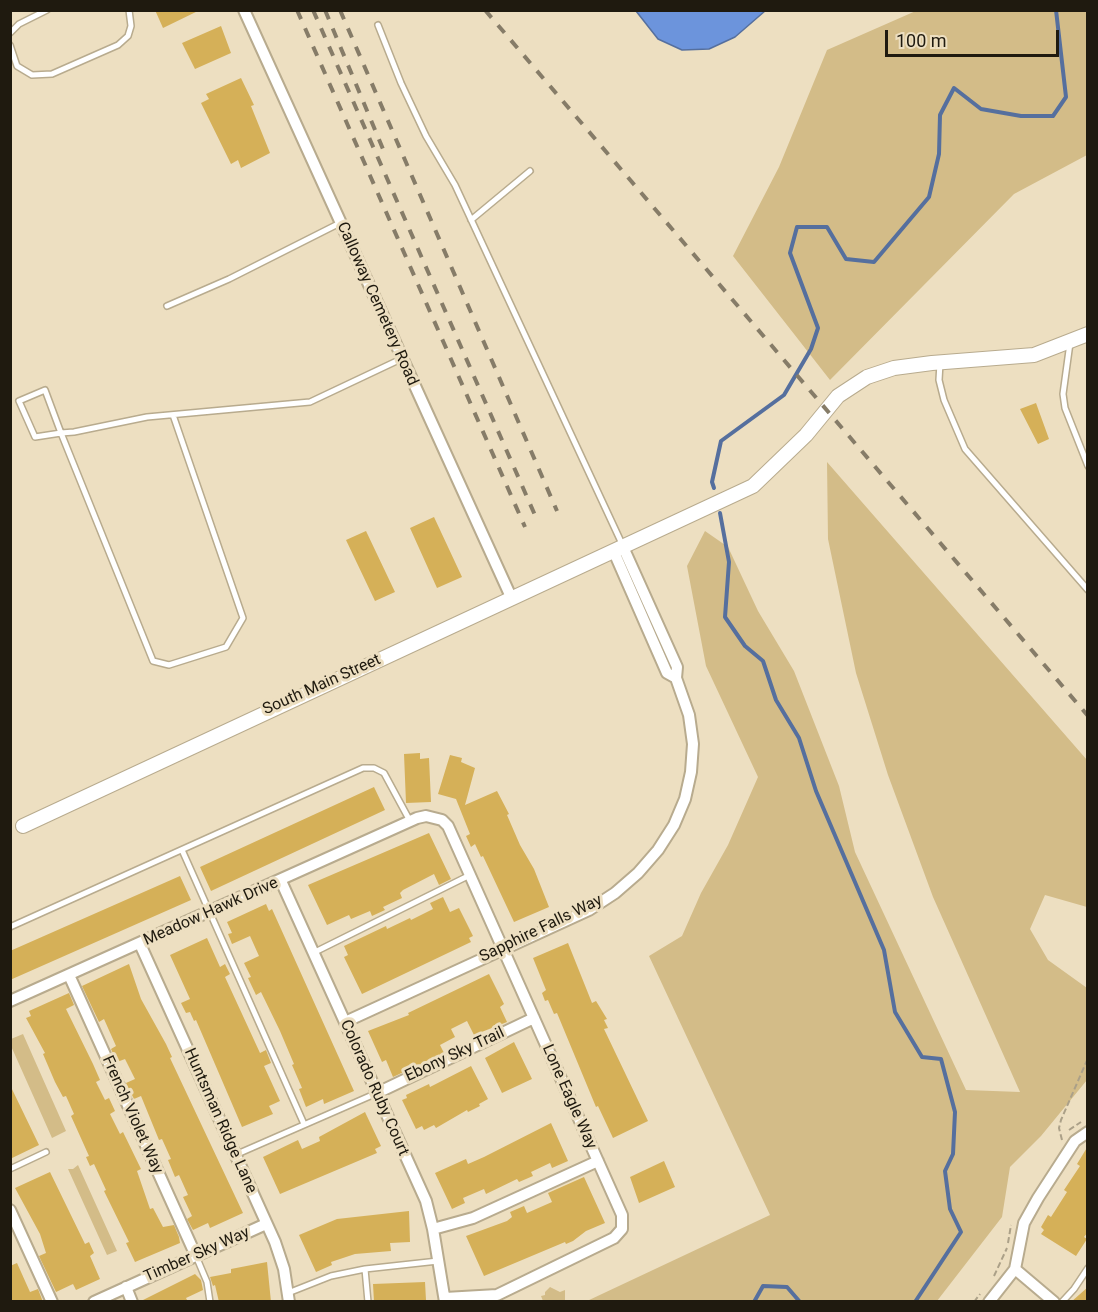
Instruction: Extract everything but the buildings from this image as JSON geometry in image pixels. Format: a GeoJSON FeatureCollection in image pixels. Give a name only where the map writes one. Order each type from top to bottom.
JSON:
{"type":"FeatureCollection","features":[{"type":"Feature","properties":{"kind":"street","name":"Calloway Cemetery Road"},"geometry":{"type":"LineString","coordinates":[[244,10],[511,597]]}},
{"type":"Feature","properties":{"kind":"street","name":"South Main Street"},"geometry":{"type":"LineString","coordinates":[[22,826],[261,712],[462,622],[511,597],[753,486],[806,435],[838,396],[867,377],[894,368],[1034,355],[1088,334]]}},
{"type":"Feature","properties":{"kind":"street","name":"Sapphire Falls Way"},"geometry":{"type":"LineString","coordinates":[[345,1022],[589,910],[630,880],[658,850],[674,825],[685,799],[691,771],[693,744],[689,715],[676,678],[667,673],[618,549]]}},
{"type":"Feature","properties":{"kind":"street","name":"Lone Eagle Way"},"geometry":{"type":"LineString","coordinates":[[410,821],[426,816],[442,820],[448,826],[622,1215],[622,1229],[614,1238],[497,1296],[445,1300]]}},
{"type":"Feature","properties":{"kind":"street","name":"Meadow Hawk Drive"},"geometry":{"type":"LineString","coordinates":[[10,1001],[211,913],[410,821]]}},
{"type":"Feature","properties":{"kind":"street","name":"Colorado Ruby Court"},"geometry":{"type":"LineString","coordinates":[[281,881],[426,1201],[445,1300]]}},
{"type":"Feature","properties":{"kind":"street","name":"Huntsman Ridge Lane"},"geometry":{"type":"LineString","coordinates":[[140,944],[280,1256],[289,1297]]}},
{"type":"Feature","properties":{"kind":"street","name":"French Violet Way"},"geometry":{"type":"LineString","coordinates":[[69,975],[196,1256]]}},
{"type":"Feature","properties":{"kind":"street","name":"Ebony Sky Trail"},"geometry":{"type":"LineString","coordinates":[[376,1093],[534,1018]]}},
{"type":"Feature","properties":{"kind":"street"},"geometry":{"type":"LineString","coordinates":[[989,1302],[1015,1269],[1024,1223],[1075,1141],[1088,1132]]}},
{"type":"Feature","properties":{"kind":"street"},"geometry":{"type":"LineString","coordinates":[[433,1229],[472,1218],[598,1161]]}},
{"type":"Feature","properties":{"kind":"street"},"geometry":{"type":"LineString","coordinates":[[10,1210],[52,1302]]}},
{"type":"Feature","properties":{"kind":"street","name":"Timber Sky Way"},"geometry":{"type":"LineString","coordinates":[[94,1302],[266,1224]]}},
{"type":"Feature","properties":{"kind":"street"},"geometry":{"type":"LineString","coordinates":[[1015,1269],[1054,1302]]}},
{"type":"Feature","properties":{"kind":"street"},"geometry":{"type":"LineString","coordinates":[[126,1287],[132,1302]]}},
{"type":"Feature","properties":{"kind":"lane"},"geometry":{"type":"LineString","coordinates":[[10,33],[20,24],[47,10]]}},
{"type":"Feature","properties":{"kind":"lane"},"geometry":{"type":"LineString","coordinates":[[10,45],[17,66],[32,75],[52,74],[118,45],[128,36],[131,26],[129,10]]}},
{"type":"Feature","properties":{"kind":"lane"},"geometry":{"type":"LineString","coordinates":[[378,25],[426,136],[455,185],[618,549]]}},
{"type":"Feature","properties":{"kind":"lane"},"geometry":{"type":"LineString","coordinates":[[471,220],[530,171]]}},
{"type":"Feature","properties":{"kind":"lane"},"geometry":{"type":"LineString","coordinates":[[167,306],[229,279],[340,224]]}},
{"type":"Feature","properties":{"kind":"lane"},"geometry":{"type":"LineString","coordinates":[[1071,342],[1063,394],[1069,420],[1088,466]]}},
{"type":"Feature","properties":{"kind":"lane"},"geometry":{"type":"LineString","coordinates":[[173,415],[243,618],[226,647],[169,665],[153,661],[61,434],[45,390],[19,401],[35,437],[61,434],[147,417],[310,402],[401,359]]}},
{"type":"Feature","properties":{"kind":"lane"},"geometry":{"type":"LineString","coordinates":[[940,362],[939,380],[944,400],[965,449],[1088,590]]}},
{"type":"Feature","properties":{"kind":"lane"},"geometry":{"type":"LineString","coordinates":[[10,927],[363,768],[374,768],[384,773],[410,821]]}},
{"type":"Feature","properties":{"kind":"lane"},"geometry":{"type":"LineString","coordinates":[[182,850],[304,1124]]}},
{"type":"Feature","properties":{"kind":"lane"},"geometry":{"type":"LineString","coordinates":[[313,953],[470,875]]}},
{"type":"Feature","properties":{"kind":"lane"},"geometry":{"type":"LineString","coordinates":[[235,1155],[376,1093]]}},
{"type":"Feature","properties":{"kind":"lane"},"geometry":{"type":"LineString","coordinates":[[10,1169],[46,1152]]}},
{"type":"Feature","properties":{"kind":"lane"},"geometry":{"type":"LineString","coordinates":[[196,1256],[207,1282],[210,1302]]}},
{"type":"Feature","properties":{"kind":"lane"},"geometry":{"type":"LineString","coordinates":[[289,1297],[331,1276],[365,1269],[439,1261]]}},
{"type":"Feature","properties":{"kind":"lane"},"geometry":{"type":"LineString","coordinates":[[1062,1302],[1088,1268]]}},
{"type":"Feature","properties":{"kind":"lane"},"geometry":{"type":"LineString","coordinates":[[365,1269],[368,1302]]}},
{"type":"Feature","properties":{"kind":"path"},"geometry":{"type":"LineString","coordinates":[[1062,1140],[1059,1128],[1061,1120],[1088,1058]]}},
{"type":"Feature","properties":{"kind":"shaded area"},"geometry":{"type":"Polygon","coordinates":[[[918,10],[1087,11],[1087,155],[1014,194],[830,380],[733,256],[779,167],[827,50],[918,10]]]}},
{"type":"Feature","properties":{"kind":"shaded area"},"geometry":{"type":"Polygon","coordinates":[[[827,462],[1087,760],[1087,907],[1045,895],[1030,929],[1048,960],[1087,988],[1087,1080],[1041,1136],[1010,1167],[1002,1217],[937,1301],[587,1301],[770,1215],[649,956],[682,936],[701,893],[728,845],[758,777],[706,666],[687,566],[705,531],[728,547],[758,611],[794,671],[839,786],[855,852],[966,1090],[1020,1092],[933,897],[888,775],[856,673],[828,539],[827,462]]]}},
{"type":"Feature","properties":{"kind":"shaded area"},"geometry":{"type":"Polygon","coordinates":[[[23,1034],[66,1131],[52,1138],[11,1046],[11,1039],[23,1034]]]}},
{"type":"Feature","properties":{"kind":"shaded area"},"geometry":{"type":"Polygon","coordinates":[[[78,1165],[117,1251],[107,1255],[68,1169],[73,1169],[78,1165]]]}},
{"type":"Feature","properties":{"kind":"shaded area"},"geometry":{"type":"Polygon","coordinates":[[[550,1287],[560,1292],[565,1290],[565,1301],[543,1301],[541,1296],[545,1295],[550,1287]]]}},
{"type":"Feature","properties":{"kind":"water"},"geometry":{"type":"Polygon","coordinates":[[[636,11],[765,11],[735,37],[709,49],[682,50],[658,39],[636,11]]]}},
{"type":"Feature","properties":{"kind":"waterway"},"geometry":{"type":"LineString","coordinates":[[714,488],[712,482],[721,441],[784,395],[811,349],[818,328],[790,253],[797,227],[827,227],[846,259],[874,262],[929,197],[939,154],[940,115],[954,88],[981,109],[1021,116],[1053,116],[1066,97],[1056,10]]}},
{"type":"Feature","properties":{"kind":"waterway"},"geometry":{"type":"LineString","coordinates":[[720,513],[729,562],[725,617],[745,646],[763,661],[776,700],[799,738],[816,791],[884,950],[895,1012],[922,1057],[941,1059],[955,1112],[953,1154],[945,1171],[950,1209],[961,1232],[915,1302]]}},
{"type":"Feature","properties":{"kind":"waterway"},"geometry":{"type":"LineString","coordinates":[[754,1302],[763,1286],[787,1287],[800,1302]]}},
{"type":"Feature","properties":{"kind":"railway"},"geometry":{"type":"LineString","coordinates":[[297,10],[525,527]]}},
{"type":"Feature","properties":{"kind":"railway"},"geometry":{"type":"LineString","coordinates":[[313,10],[538,522]]}},
{"type":"Feature","properties":{"kind":"railway"},"geometry":{"type":"LineString","coordinates":[[325,10],[383,149]]}},
{"type":"Feature","properties":{"kind":"railway"},"geometry":{"type":"LineString","coordinates":[[340,10],[557,511]]}},
{"type":"Feature","properties":{"kind":"railway"},"geometry":{"type":"LineString","coordinates":[[485,10],[1088,716]]}}]}
